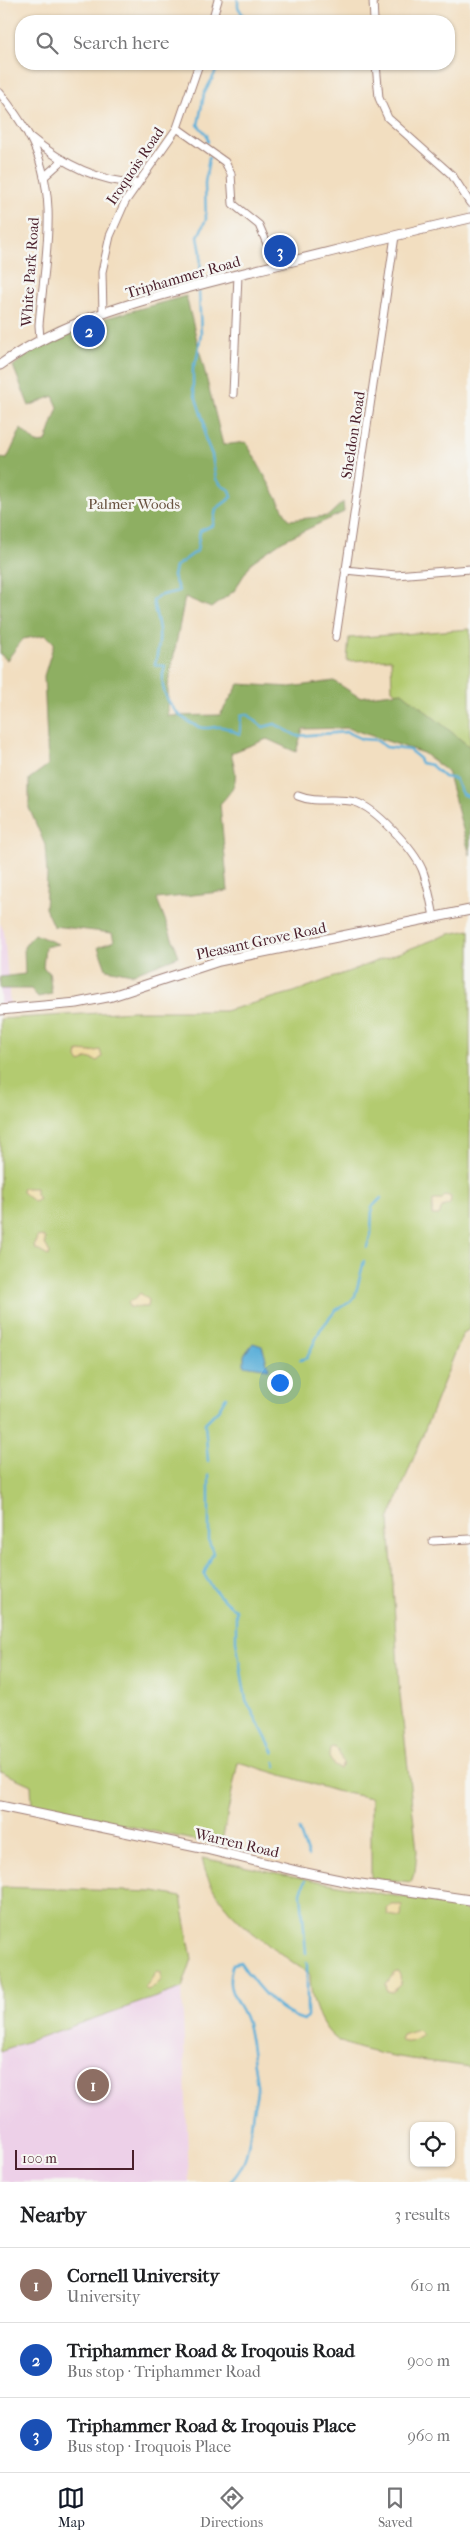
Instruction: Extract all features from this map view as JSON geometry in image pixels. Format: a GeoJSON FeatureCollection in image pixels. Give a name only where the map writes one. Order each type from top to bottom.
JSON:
{"type":"FeatureCollection","features":[{"type":"Feature","properties":{"kind":"street"},"geometry":{"type":"LineString","coordinates":[[214,15],[218,0]]}},
{"type":"Feature","properties":{"kind":"street"},"geometry":{"type":"LineString","coordinates":[[373,0],[374,15]]}},
{"type":"Feature","properties":{"kind":"street","name":"Iroquois Road"},"geometry":{"type":"LineString","coordinates":[[102,314],[101,291],[105,254],[117,218],[137,183],[177,128],[197,70]]}},
{"type":"Feature","properties":{"kind":"street"},"geometry":{"type":"LineString","coordinates":[[377,70],[379,98],[388,118],[452,175],[470,203]]}},
{"type":"Feature","properties":{"kind":"street","name":"White Park Road"},"geometry":{"type":"LineString","coordinates":[[0,93],[29,135],[44,177],[49,226],[39,325],[40,339]]}},
{"type":"Feature","properties":{"kind":"street"},"geometry":{"type":"LineString","coordinates":[[177,128],[225,162],[231,174],[233,204],[258,225],[276,265]]}},
{"type":"Feature","properties":{"kind":"street"},"geometry":{"type":"LineString","coordinates":[[29,135],[47,151],[63,160],[109,179],[137,183]]}},
{"type":"Feature","properties":{"kind":"street"},"geometry":{"type":"LineString","coordinates":[[44,177],[63,160]]}},
{"type":"Feature","properties":{"kind":"street","name":"Triphammer Road"},"geometry":{"type":"LineString","coordinates":[[0,365],[40,339],[102,314],[276,265],[470,218]]}},
{"type":"Feature","properties":{"kind":"street","name":"Sheldon Road"},"geometry":{"type":"LineString","coordinates":[[336,638],[395,236]]}},
{"type":"Feature","properties":{"kind":"street"},"geometry":{"type":"LineString","coordinates":[[233,394],[238,275]]}},
{"type":"Feature","properties":{"kind":"street"},"geometry":{"type":"LineString","coordinates":[[345,570],[396,575],[470,569]]}},
{"type":"Feature","properties":{"kind":"street"},"geometry":{"type":"LineString","coordinates":[[298,796],[308,800],[355,802],[370,810],[400,839],[420,865],[434,918]]}},
{"type":"Feature","properties":{"kind":"street","name":"Pleasant Grove Road"},"geometry":{"type":"LineString","coordinates":[[0,1010],[77,1003],[112,996],[219,961],[470,910]]}},
{"type":"Feature","properties":{"kind":"street"},"geometry":{"type":"LineString","coordinates":[[433,1541],[470,1539]]}},
{"type":"Feature","properties":{"kind":"street","name":"Warren Road"},"geometry":{"type":"LineString","coordinates":[[0,1806],[345,1881],[470,1900]]}},
{"type":"Feature","properties":{"kind":"shaded area"},"geometry":{"type":"Polygon","coordinates":[[[0,923],[4,932],[10,1005],[0,1006],[0,923]]]}},
{"type":"Feature","properties":{"kind":"shaded area"},"geometry":{"type":"Polygon","coordinates":[[[0,1887],[155,1892],[181,1897],[192,1959],[182,1988],[189,2182],[0,2182],[0,1887]]]}},
{"type":"Feature","properties":{"kind":"green space","name":"Palmer Woods"},"geometry":{"type":"Polygon","coordinates":[[[186,296],[223,445],[246,442],[289,520],[328,516],[343,502],[344,512],[282,541],[252,562],[234,591],[211,608],[185,597],[168,686],[168,716],[220,715],[239,684],[290,687],[334,681],[359,697],[402,692],[470,747],[470,855],[447,771],[423,753],[348,728],[303,729],[296,752],[267,739],[231,753],[235,769],[235,781],[230,792],[220,804],[228,891],[157,899],[179,956],[132,974],[106,969],[98,947],[114,941],[112,933],[53,926],[45,908],[47,875],[45,845],[29,808],[29,779],[48,765],[44,676],[54,643],[46,635],[23,639],[7,660],[0,654],[0,458],[7,459],[21,429],[36,443],[46,442],[58,407],[53,396],[29,406],[13,366],[59,331],[186,296]]]}},
{"type":"Feature","properties":{"kind":"green space"},"geometry":{"type":"Polygon","coordinates":[[[470,629],[470,753],[392,689],[391,659],[347,661],[349,638],[470,629]]]}},
{"type":"Feature","properties":{"kind":"green space"},"geometry":{"type":"Polygon","coordinates":[[[470,930],[470,1329],[463,1333],[389,1520],[399,1685],[417,1851],[415,1871],[411,1882],[371,1878],[371,1798],[336,1791],[238,1762],[221,1846],[32,1805],[31,1785],[0,1771],[0,1019],[133,1011],[225,1011],[294,992],[449,934],[470,930]]]}},
{"type":"Feature","properties":{"kind":"green space"},"geometry":{"type":"Polygon","coordinates":[[[34,934],[58,944],[45,947],[43,968],[49,972],[52,994],[38,997],[31,989],[0,989],[0,977],[25,974],[24,947],[34,934]]]}},
{"type":"Feature","properties":{"kind":"green space"},"geometry":{"type":"Polygon","coordinates":[[[202,1858],[388,1895],[461,1905],[470,1915],[470,2067],[379,2053],[346,2044],[335,2038],[324,2025],[316,2009],[310,1975],[260,1939],[230,1911],[217,1895],[208,1878],[202,1858]]]}},
{"type":"Feature","properties":{"kind":"green space"},"geometry":{"type":"Polygon","coordinates":[[[0,1887],[155,1892],[181,1897],[192,1959],[182,1988],[0,2051],[0,1887]]]}},
{"type":"Feature","properties":{"kind":"sand"},"geometry":{"type":"Polygon","coordinates":[[[100,1050],[102,1057],[97,1061],[88,1058],[80,1063],[77,1058],[78,1051],[90,1052],[100,1050]]]}},
{"type":"Feature","properties":{"kind":"sand"},"geometry":{"type":"Polygon","coordinates":[[[23,1188],[36,1188],[36,1194],[39,1199],[34,1202],[22,1192],[23,1188]]]}},
{"type":"Feature","properties":{"kind":"sand"},"geometry":{"type":"Polygon","coordinates":[[[446,1195],[451,1197],[450,1204],[442,1207],[439,1215],[432,1215],[433,1200],[441,1200],[446,1195]]]}},
{"type":"Feature","properties":{"kind":"sand"},"geometry":{"type":"Polygon","coordinates":[[[37,1237],[45,1238],[45,1244],[50,1253],[48,1256],[34,1248],[37,1237]]]}},
{"type":"Feature","properties":{"kind":"sand"},"geometry":{"type":"Polygon","coordinates":[[[140,1293],[149,1300],[148,1307],[129,1307],[128,1302],[135,1299],[140,1293]]]}},
{"type":"Feature","properties":{"kind":"sand"},"geometry":{"type":"Polygon","coordinates":[[[333,1747],[338,1750],[343,1764],[340,1769],[334,1766],[329,1757],[330,1748],[333,1747]]]}},
{"type":"Feature","properties":{"kind":"sand"},"geometry":{"type":"Polygon","coordinates":[[[391,1905],[402,1905],[401,1917],[388,1915],[387,1909],[391,1905]]]}},
{"type":"Feature","properties":{"kind":"sand"},"geometry":{"type":"Polygon","coordinates":[[[157,1971],[161,1972],[161,1980],[155,1987],[147,1990],[145,1988],[157,1971]]]}},
{"type":"Feature","properties":{"kind":"sand"},"geometry":{"type":"Polygon","coordinates":[[[398,1972],[401,1985],[392,1992],[387,1991],[386,1984],[394,1973],[398,1972]]]}},
{"type":"Feature","properties":{"kind":"sand"},"geometry":{"type":"Polygon","coordinates":[[[418,2030],[423,2035],[418,2039],[409,2042],[400,2040],[402,2035],[418,2030]]]}},
{"type":"Feature","properties":{"kind":"water"},"geometry":{"type":"Polygon","coordinates":[[[253,1343],[262,1346],[269,1369],[244,1365],[244,1355],[253,1343]]]}},
{"type":"Feature","properties":{"kind":"waterway"},"geometry":{"type":"LineString","coordinates":[[238,0],[238,7],[243,15]]}},
{"type":"Feature","properties":{"kind":"waterway"},"geometry":{"type":"LineString","coordinates":[[208,142],[207,135],[198,125],[204,94],[217,70]]}},
{"type":"Feature","properties":{"kind":"waterway"},"geometry":{"type":"LineString","coordinates":[[200,272],[201,253],[198,237],[206,219],[205,183],[209,157]]}},
{"type":"Feature","properties":{"kind":"waterway"},"geometry":{"type":"LineString","coordinates":[[199,292],[201,334],[197,358],[193,367],[193,389],[204,423],[205,438],[212,455],[216,479],[222,486],[230,490],[232,497],[216,509],[213,525],[200,531],[197,551],[175,567],[173,576],[179,591],[158,596],[153,601],[159,626],[159,647],[155,665],[165,666],[163,685],[169,703],[182,717],[202,728],[222,727],[240,734],[241,715],[247,714],[263,727],[275,724],[297,736],[347,732],[362,739],[376,740],[386,747],[409,750],[418,757],[421,763],[431,765],[444,777],[455,779],[462,794],[470,797],[470,807]]}},
{"type":"Feature","properties":{"kind":"waterway"},"geometry":{"type":"LineString","coordinates":[[367,1247],[371,1234],[372,1207],[381,1198]]}},
{"type":"Feature","properties":{"kind":"waterway"},"geometry":{"type":"LineString","coordinates":[[300,1360],[307,1358],[320,1330],[336,1310],[350,1302],[355,1296],[364,1261]]}},
{"type":"Feature","properties":{"kind":"waterway"},"geometry":{"type":"LineString","coordinates":[[208,1461],[205,1423],[219,1409],[226,1397]]}},
{"type":"Feature","properties":{"kind":"waterway"},"geometry":{"type":"LineString","coordinates":[[209,1475],[209,1542],[213,1553],[204,1574],[223,1599],[236,1609],[236,1641],[246,1700],[274,1753]]}},
{"type":"Feature","properties":{"kind":"waterway"},"geometry":{"type":"LineString","coordinates":[[275,1762],[276,1767]]}},
{"type":"Feature","properties":{"kind":"waterway"},"geometry":{"type":"LineString","coordinates":[[299,1830],[308,1856]]}},
{"type":"Feature","properties":{"kind":"waterway"},"geometry":{"type":"LineString","coordinates":[[305,1881],[301,1893],[306,1953]]}},
{"type":"Feature","properties":{"kind":"waterway"},"geometry":{"type":"LineString","coordinates":[[230,2182],[237,2175],[248,2149],[257,2088],[248,2028],[230,1984],[233,1964],[240,1962],[260,1989],[276,2005],[304,2020],[307,2016],[307,1962]]}},
{"type":"Feature","properties":{"kind":"place","name":"Triphammer Road & Iroqouis Place"},"geometry":{"type":"Point","coordinates":[280,251]}},
{"type":"Feature","properties":{"kind":"place","name":"Triphammer Road & Iroqouis Road"},"geometry":{"type":"Point","coordinates":[89,331]}},
{"type":"Feature","properties":{"kind":"place","name":"Cornell University"},"geometry":{"type":"Point","coordinates":[93,2085]}}]}
